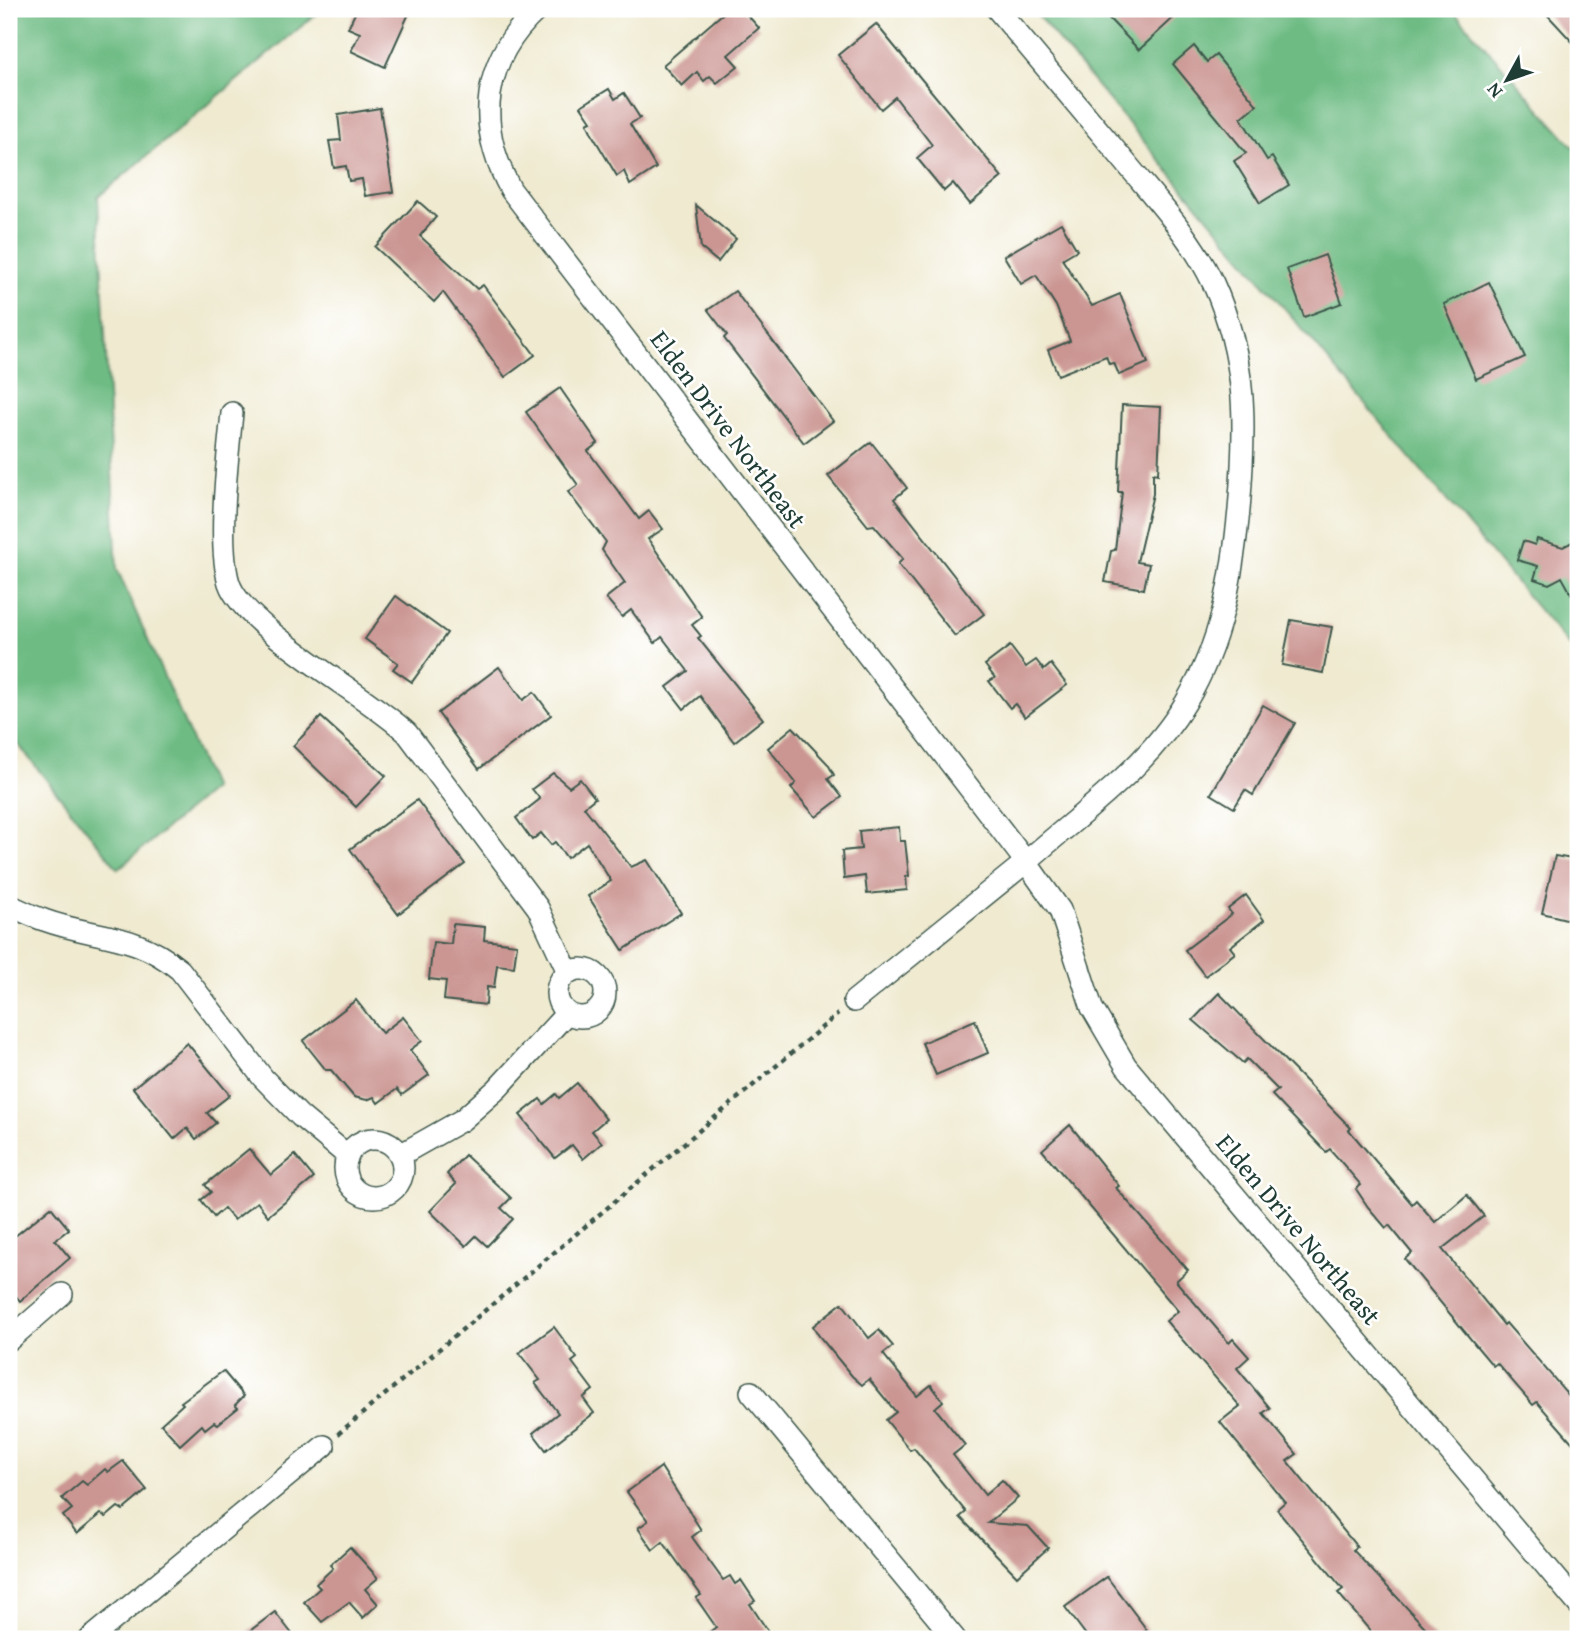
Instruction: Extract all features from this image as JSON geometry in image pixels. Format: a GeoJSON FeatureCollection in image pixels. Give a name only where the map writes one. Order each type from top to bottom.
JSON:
{"type":"FeatureCollection","features":[{"type":"Feature","properties":{"kind":"street","name":"Elden Drive Northeast"},"geometry":{"type":"LineString","coordinates":[[538,9],[523,23],[503,51],[492,81],[488,116],[493,150],[511,190],[1060,910],[1092,1008],[1126,1066],[1578,1604]]}},
{"type":"Feature","properties":{"kind":"street"},"geometry":{"type":"LineString","coordinates":[[854,1001],[1026,862],[1151,750],[1186,704],[1212,652],[1232,580],[1245,448],[1244,391],[1234,340],[1212,282],[1180,228],[998,9]]}},
{"type":"Feature","properties":{"kind":"street"},"geometry":{"type":"LineString","coordinates":[[232,413],[226,485],[226,566],[233,592],[259,624],[386,712],[407,733],[538,908],[568,972]]}},
{"type":"Feature","properties":{"kind":"street"},"geometry":{"type":"LineString","coordinates":[[9,905],[44,921],[137,942],[162,955],[180,970],[262,1078],[300,1116],[348,1156]]}},
{"type":"Feature","properties":{"kind":"street"},"geometry":{"type":"LineString","coordinates":[[587,969],[596,973],[606,989],[601,1007],[586,1017],[567,1013],[557,997],[557,987],[568,972],[587,969]]}},
{"type":"Feature","properties":{"kind":"street"},"geometry":{"type":"LineString","coordinates":[[400,1155],[461,1120],[497,1090],[567,1013]]}},
{"type":"Feature","properties":{"kind":"street"},"geometry":{"type":"LineString","coordinates":[[373,1139],[393,1146],[400,1155],[402,1176],[398,1185],[380,1197],[360,1193],[346,1177],[348,1156],[354,1147],[373,1139]]}},
{"type":"Feature","properties":{"kind":"street"},"geometry":{"type":"LineString","coordinates":[[9,1340],[62,1294]]}},
{"type":"Feature","properties":{"kind":"street"},"geometry":{"type":"LineString","coordinates":[[751,1392],[955,1639]]}},
{"type":"Feature","properties":{"kind":"street"},"geometry":{"type":"LineString","coordinates":[[90,1639],[324,1446]]}},
{"type":"Feature","properties":{"kind":"path"},"geometry":{"type":"LineString","coordinates":[[324,1446],[854,1001]]}},
{"type":"Feature","properties":{"kind":"green space"},"geometry":{"type":"Polygon","coordinates":[[[9,9],[322,9],[98,197],[117,569],[213,789],[118,869],[9,733],[9,9]]]}},
{"type":"Feature","properties":{"kind":"green space"},"geometry":{"type":"Polygon","coordinates":[[[1032,9],[1452,9],[1578,152],[1578,656],[1032,9]]]}},
{"type":"Feature","properties":{"kind":"building"},"geometry":{"type":"Polygon","coordinates":[[[357,9],[411,9],[385,67],[351,51],[360,33],[348,28],[357,9]]]}},
{"type":"Feature","properties":{"kind":"building"},"geometry":{"type":"Polygon","coordinates":[[[728,9],[742,9],[759,28],[728,55],[738,66],[717,83],[710,76],[704,81],[697,72],[682,86],[663,65],[728,9]]]}},
{"type":"Feature","properties":{"kind":"building"},"geometry":{"type":"Polygon","coordinates":[[[1100,9],[1183,9],[1139,50],[1100,9]]]}},
{"type":"Feature","properties":{"kind":"building"},"geometry":{"type":"Polygon","coordinates":[[[1542,9],[1578,9],[1578,48],[1542,9]]]}},
{"type":"Feature","properties":{"kind":"building"},"geometry":{"type":"Polygon","coordinates":[[[876,24],[1002,177],[970,204],[953,183],[944,191],[917,158],[932,145],[895,97],[881,109],[838,55],[876,24]]]}},
{"type":"Feature","properties":{"kind":"building"},"geometry":{"type":"Polygon","coordinates":[[[1194,46],[1207,62],[1216,55],[1257,105],[1241,118],[1267,160],[1272,157],[1289,185],[1260,203],[1234,161],[1246,153],[1173,64],[1194,46]]]}},
{"type":"Feature","properties":{"kind":"building"},"geometry":{"type":"Polygon","coordinates":[[[609,89],[615,99],[624,93],[640,118],[630,124],[656,168],[630,185],[624,171],[617,176],[593,136],[587,123],[591,121],[581,106],[609,89]]]}},
{"type":"Feature","properties":{"kind":"building"},"geometry":{"type":"Polygon","coordinates":[[[380,108],[393,192],[365,196],[362,179],[349,181],[346,166],[334,168],[329,141],[341,140],[338,115],[380,108]]]}},
{"type":"Feature","properties":{"kind":"building"},"geometry":{"type":"Polygon","coordinates":[[[418,201],[436,217],[420,236],[477,289],[483,285],[535,355],[505,377],[443,292],[434,302],[375,247],[418,201]]]}},
{"type":"Feature","properties":{"kind":"building"},"geometry":{"type":"Polygon","coordinates":[[[696,205],[736,239],[718,262],[701,248],[696,205]]]}},
{"type":"Feature","properties":{"kind":"building"},"geometry":{"type":"Polygon","coordinates":[[[1061,223],[1077,250],[1062,259],[1092,306],[1120,294],[1148,363],[1119,375],[1114,363],[1109,364],[1106,356],[1058,375],[1048,350],[1070,341],[1056,306],[1036,275],[1021,284],[1004,256],[1061,223]]]}},
{"type":"Feature","properties":{"kind":"building"},"geometry":{"type":"Polygon","coordinates":[[[1325,255],[1342,303],[1304,317],[1287,269],[1325,255]]]}},
{"type":"Feature","properties":{"kind":"building"},"geometry":{"type":"Polygon","coordinates":[[[1489,282],[1525,357],[1476,379],[1444,304],[1489,282]]]}},
{"type":"Feature","properties":{"kind":"building"},"geometry":{"type":"Polygon","coordinates":[[[735,291],[833,421],[804,443],[724,338],[727,335],[708,310],[735,291]]]}},
{"type":"Feature","properties":{"kind":"building"},"geometry":{"type":"Polygon","coordinates":[[[560,388],[598,443],[588,451],[639,519],[649,511],[663,529],[648,539],[702,617],[692,625],[701,636],[698,638],[763,719],[734,742],[700,696],[684,709],[667,687],[688,671],[662,637],[655,643],[631,610],[622,617],[606,598],[625,583],[602,550],[606,542],[568,492],[578,485],[526,412],[560,388]]]}},
{"type":"Feature","properties":{"kind":"building"},"geometry":{"type":"Polygon","coordinates":[[[1122,405],[1161,407],[1158,474],[1153,473],[1153,494],[1137,562],[1149,564],[1144,589],[1105,582],[1111,551],[1115,550],[1122,492],[1118,492],[1122,405]]]}},
{"type":"Feature","properties":{"kind":"building"},"geometry":{"type":"Polygon","coordinates":[[[871,442],[907,488],[894,499],[984,614],[955,636],[898,564],[903,559],[874,525],[868,526],[828,476],[871,442]]]}},
{"type":"Feature","properties":{"kind":"building"},"geometry":{"type":"Polygon","coordinates":[[[1537,539],[1563,547],[1578,539],[1578,606],[1562,577],[1549,584],[1534,579],[1538,566],[1517,560],[1523,541],[1535,545],[1537,539]]]}},
{"type":"Feature","properties":{"kind":"building"},"geometry":{"type":"Polygon","coordinates":[[[396,596],[447,633],[412,682],[393,669],[398,663],[365,639],[396,596]]]}},
{"type":"Feature","properties":{"kind":"building"},"geometry":{"type":"Polygon","coordinates":[[[1291,620],[1332,627],[1323,673],[1282,665],[1291,620]]]}},
{"type":"Feature","properties":{"kind":"building"},"geometry":{"type":"Polygon","coordinates":[[[1010,646],[1026,667],[1036,660],[1044,670],[1051,664],[1067,685],[1025,717],[1015,704],[1010,708],[989,681],[995,678],[985,665],[1010,646]]]}},
{"type":"Feature","properties":{"kind":"building"},"geometry":{"type":"Polygon","coordinates":[[[499,667],[523,700],[534,692],[551,715],[479,769],[438,713],[499,667]]]}},
{"type":"Feature","properties":{"kind":"building"},"geometry":{"type":"Polygon","coordinates":[[[1263,705],[1295,723],[1253,795],[1245,790],[1234,808],[1211,794],[1263,705]]]}},
{"type":"Feature","properties":{"kind":"building"},"geometry":{"type":"Polygon","coordinates":[[[321,717],[386,776],[356,807],[293,746],[321,717]]]}},
{"type":"Feature","properties":{"kind":"building"},"geometry":{"type":"Polygon","coordinates":[[[793,727],[828,764],[834,775],[828,779],[842,797],[816,817],[791,788],[796,783],[768,748],[793,727]]]}},
{"type":"Feature","properties":{"kind":"building"},"geometry":{"type":"Polygon","coordinates":[[[553,773],[569,787],[580,779],[595,798],[584,807],[631,867],[647,860],[681,913],[623,950],[588,896],[611,881],[587,843],[567,858],[555,842],[551,845],[541,833],[532,840],[516,818],[540,799],[532,789],[553,773]]]}},
{"type":"Feature","properties":{"kind":"building"},"geometry":{"type":"Polygon","coordinates":[[[417,800],[465,864],[398,914],[350,849],[417,800]]]}},
{"type":"Feature","properties":{"kind":"building"},"geometry":{"type":"Polygon","coordinates":[[[899,827],[900,841],[905,841],[909,876],[906,876],[907,890],[867,894],[865,876],[844,879],[842,851],[861,849],[859,831],[899,827]]]}},
{"type":"Feature","properties":{"kind":"building"},"geometry":{"type":"Polygon","coordinates":[[[1555,856],[1578,860],[1578,922],[1542,913],[1555,856]]]}},
{"type":"Feature","properties":{"kind":"building"},"geometry":{"type":"Polygon","coordinates":[[[1246,895],[1264,920],[1230,947],[1235,953],[1205,976],[1185,950],[1232,914],[1228,909],[1246,895]]]}},
{"type":"Feature","properties":{"kind":"building"},"geometry":{"type":"Polygon","coordinates":[[[453,924],[485,927],[484,940],[517,944],[514,967],[497,965],[494,988],[487,987],[486,1005],[444,1000],[446,981],[429,979],[433,942],[451,944],[453,924]]]}},
{"type":"Feature","properties":{"kind":"building"},"geometry":{"type":"Polygon","coordinates":[[[1219,993],[1351,1128],[1349,1130],[1412,1204],[1416,1200],[1435,1222],[1467,1195],[1484,1216],[1442,1249],[1504,1325],[1506,1323],[1578,1406],[1578,1449],[1537,1402],[1533,1405],[1497,1363],[1493,1366],[1405,1259],[1412,1253],[1389,1225],[1386,1228],[1368,1207],[1356,1189],[1361,1185],[1330,1149],[1326,1152],[1272,1095],[1278,1090],[1247,1059],[1243,1063],[1193,1020],[1219,993]]]}},
{"type":"Feature","properties":{"kind":"building"},"geometry":{"type":"Polygon","coordinates":[[[356,1000],[382,1033],[403,1017],[422,1041],[410,1050],[429,1075],[402,1095],[397,1089],[378,1103],[374,1097],[367,1100],[354,1097],[331,1070],[326,1070],[303,1041],[356,1000]]]}},
{"type":"Feature","properties":{"kind":"building"},"geometry":{"type":"Polygon","coordinates":[[[975,1020],[988,1053],[936,1075],[922,1043],[975,1020]]]}},
{"type":"Feature","properties":{"kind":"building"},"geometry":{"type":"Polygon","coordinates":[[[187,1043],[230,1095],[207,1113],[216,1123],[196,1139],[187,1128],[174,1139],[133,1088],[187,1043]]]}},
{"type":"Feature","properties":{"kind":"building"},"geometry":{"type":"Polygon","coordinates":[[[577,1083],[606,1119],[592,1131],[602,1143],[583,1159],[572,1145],[555,1158],[520,1115],[540,1099],[544,1104],[556,1094],[559,1098],[577,1083]]]}},
{"type":"Feature","properties":{"kind":"building"},"geometry":{"type":"Polygon","coordinates":[[[1070,1125],[1119,1186],[1116,1188],[1188,1270],[1176,1281],[1229,1343],[1233,1339],[1249,1357],[1237,1368],[1270,1408],[1263,1413],[1297,1454],[1287,1461],[1357,1547],[1353,1550],[1436,1639],[1377,1639],[1338,1593],[1343,1589],[1277,1509],[1285,1502],[1220,1422],[1240,1406],[1166,1321],[1178,1311],[1042,1150],[1070,1125]]]}},
{"type":"Feature","properties":{"kind":"building"},"geometry":{"type":"Polygon","coordinates":[[[249,1149],[271,1175],[295,1155],[314,1178],[268,1216],[257,1202],[234,1220],[224,1208],[214,1217],[201,1200],[211,1192],[205,1185],[249,1149]]]}},
{"type":"Feature","properties":{"kind":"building"},"geometry":{"type":"Polygon","coordinates":[[[465,1155],[511,1198],[501,1208],[513,1219],[487,1246],[476,1236],[466,1246],[430,1211],[456,1184],[447,1174],[465,1155]]]}},
{"type":"Feature","properties":{"kind":"building"},"geometry":{"type":"Polygon","coordinates":[[[51,1207],[69,1229],[55,1240],[70,1258],[20,1301],[9,1287],[9,1241],[51,1207]]]}},
{"type":"Feature","properties":{"kind":"building"},"geometry":{"type":"Polygon","coordinates":[[[842,1303],[869,1338],[879,1330],[893,1346],[883,1354],[917,1396],[931,1385],[943,1401],[935,1408],[965,1445],[953,1455],[985,1495],[1002,1480],[1018,1498],[988,1523],[1028,1526],[1048,1548],[1017,1576],[960,1517],[966,1512],[914,1448],[910,1450],[886,1420],[896,1412],[869,1379],[862,1385],[819,1336],[813,1326],[842,1303]]]}},
{"type":"Feature","properties":{"kind":"building"},"geometry":{"type":"Polygon","coordinates":[[[554,1327],[577,1358],[572,1362],[593,1390],[583,1398],[594,1413],[546,1450],[533,1433],[558,1413],[535,1383],[540,1380],[519,1353],[554,1327]]]}},
{"type":"Feature","properties":{"kind":"building"},"geometry":{"type":"Polygon","coordinates":[[[223,1371],[244,1396],[235,1405],[238,1408],[218,1424],[214,1422],[205,1429],[202,1425],[180,1445],[161,1424],[183,1404],[181,1402],[223,1371]]]}},
{"type":"Feature","properties":{"kind":"building"},"geometry":{"type":"Polygon","coordinates":[[[123,1461],[147,1490],[123,1510],[118,1507],[106,1517],[101,1514],[77,1534],[63,1516],[72,1509],[62,1498],[82,1481],[87,1485],[105,1469],[108,1472],[123,1461]]]}},
{"type":"Feature","properties":{"kind":"building"},"geometry":{"type":"Polygon","coordinates":[[[661,1467],[701,1530],[692,1537],[723,1580],[730,1576],[735,1584],[741,1580],[755,1601],[750,1604],[773,1639],[701,1639],[716,1627],[696,1598],[701,1595],[663,1542],[653,1550],[638,1528],[648,1521],[627,1492],[661,1467]]]}},
{"type":"Feature","properties":{"kind":"building"},"geometry":{"type":"Polygon","coordinates":[[[350,1547],[378,1578],[365,1589],[378,1604],[363,1618],[349,1602],[322,1622],[304,1602],[320,1588],[316,1584],[333,1568],[330,1565],[350,1547]]]}},
{"type":"Feature","properties":{"kind":"building"},"geometry":{"type":"Polygon","coordinates":[[[1107,1577],[1147,1630],[1133,1639],[1089,1639],[1065,1607],[1107,1577]]]}},
{"type":"Feature","properties":{"kind":"building"},"geometry":{"type":"Polygon","coordinates":[[[275,1612],[296,1639],[239,1639],[275,1612]]]}}]}
